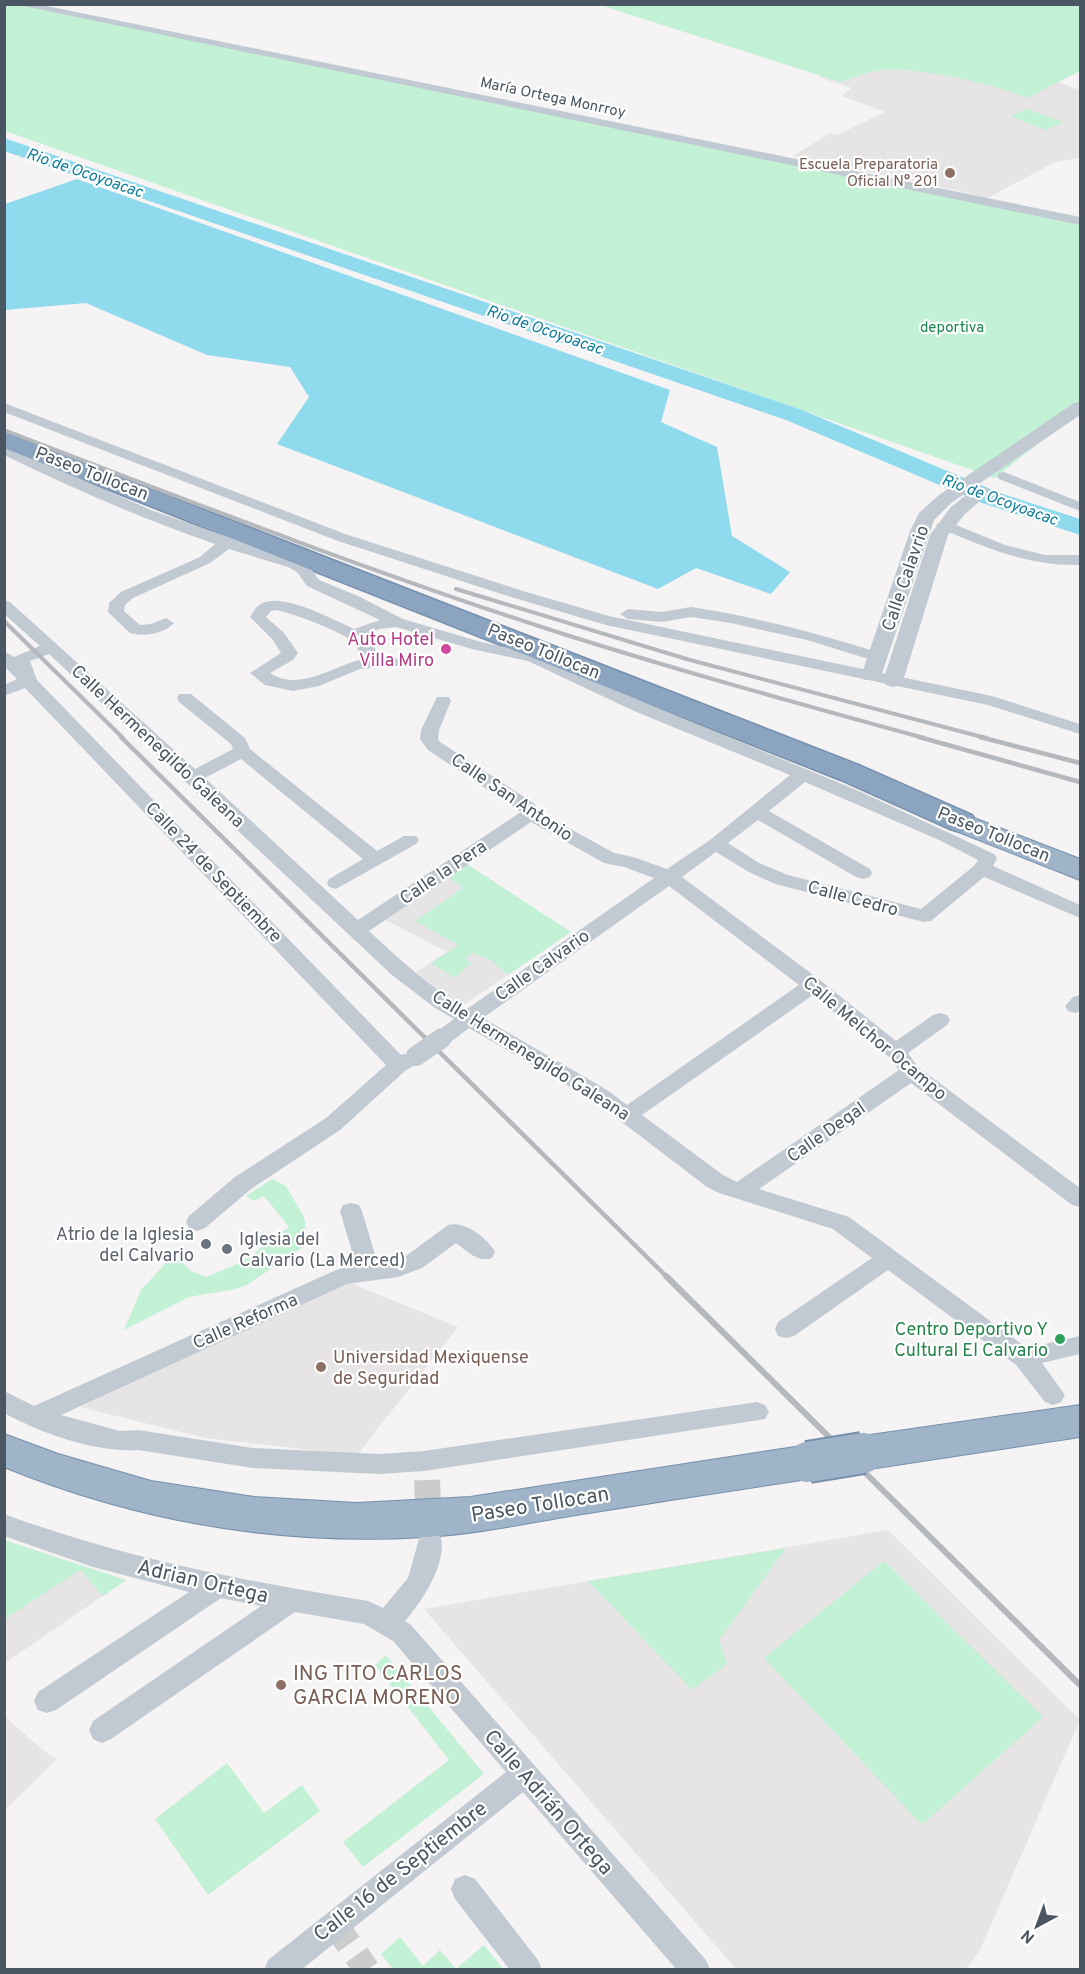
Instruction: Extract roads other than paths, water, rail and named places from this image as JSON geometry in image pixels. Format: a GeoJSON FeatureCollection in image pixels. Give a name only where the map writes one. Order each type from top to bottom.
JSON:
{"type":"FeatureCollection","features":[{"type":"Feature","properties":{"kind":"highway","name":"Paseo Tollocan"},"geometry":{"type":"LineString","coordinates":[[4,439],[852,773],[961,822],[1080,870]]}},
{"type":"Feature","properties":{"kind":"highway","name":"Paseo Tollocan"},"geometry":{"type":"LineString","coordinates":[[4,1450],[69,1475],[160,1500],[257,1515],[357,1521],[458,1517],[1056,1422],[1080,1421]]}},
{"type":"Feature","properties":{"kind":"street","name":"María Ortega Monrroy"},"geometry":{"type":"LineString","coordinates":[[19,4],[1080,221]]}},
{"type":"Feature","properties":{"kind":"street"},"geometry":{"type":"LineString","coordinates":[[4,397],[336,523],[554,595],[618,613],[662,617],[691,612],[731,618],[811,636],[878,657]]}},
{"type":"Feature","properties":{"kind":"street"},"geometry":{"type":"LineString","coordinates":[[4,407],[343,537],[517,594],[606,620],[992,701],[1080,729]]}},
{"type":"Feature","properties":{"kind":"street"},"geometry":{"type":"LineString","coordinates":[[971,490],[1080,407]]}},
{"type":"Feature","properties":{"kind":"street"},"geometry":{"type":"LineString","coordinates":[[971,490],[1004,476],[1080,424]]}},
{"type":"Feature","properties":{"kind":"street"},"geometry":{"type":"LineString","coordinates":[[4,449],[50,473],[225,544],[293,564],[303,569],[313,583],[352,599],[397,622],[478,646],[533,657],[640,707],[945,836],[985,864],[1080,912]]}},
{"type":"Feature","properties":{"kind":"street"},"geometry":{"type":"LineString","coordinates":[[1004,476],[1080,507]]}},
{"type":"Feature","properties":{"kind":"street","name":"Calle Calavrio"},"geometry":{"type":"LineString","coordinates":[[872,676],[919,531],[926,517],[971,490]]}},
{"type":"Feature","properties":{"kind":"street","name":"Calle Calavrio"},"geometry":{"type":"LineString","coordinates":[[893,681],[944,525],[971,490]]}},
{"type":"Feature","properties":{"kind":"street"},"geometry":{"type":"LineString","coordinates":[[944,525],[1000,548],[1045,560],[1080,560]]}},
{"type":"Feature","properties":{"kind":"street"},"geometry":{"type":"LineString","coordinates":[[166,623],[154,629],[136,630],[116,612],[117,603],[127,595],[205,560],[225,544]]}},
{"type":"Feature","properties":{"kind":"street"},"geometry":{"type":"LineString","coordinates":[[352,599],[356,620],[352,634]]}},
{"type":"Feature","properties":{"kind":"street","name":"Calle Hermenegildo Galeana"},"geometry":{"type":"LineString","coordinates":[[4,604],[399,970],[442,1003],[471,1018],[629,1114],[715,1181],[841,1223],[1024,1358],[1053,1395]]}},
{"type":"Feature","properties":{"kind":"street"},"geometry":{"type":"LineString","coordinates":[[369,662],[367,648],[352,634],[297,610],[277,605],[265,608],[258,617],[269,630],[280,638],[284,648],[290,653],[287,657],[258,673],[270,682],[296,688],[369,662],[398,662]]}},
{"type":"Feature","properties":{"kind":"street"},"geometry":{"type":"LineString","coordinates":[[352,634],[378,624],[397,622]]}},
{"type":"Feature","properties":{"kind":"street"},"geometry":{"type":"LineString","coordinates":[[4,691],[28,680],[21,659],[51,648]]}},
{"type":"Feature","properties":{"kind":"street","name":"Calle 24 de Septiembre"},"geometry":{"type":"LineString","coordinates":[[4,656],[407,1061]]}},
{"type":"Feature","properties":{"kind":"street"},"geometry":{"type":"LineString","coordinates":[[185,698],[239,742],[242,751],[375,859]]}},
{"type":"Feature","properties":{"kind":"street","name":"Calle San Antonio"},"geometry":{"type":"LineString","coordinates":[[443,700],[430,730],[429,739],[434,746],[529,808],[530,814],[610,859],[627,861],[670,877]]}},
{"type":"Feature","properties":{"kind":"street"},"geometry":{"type":"LineString","coordinates":[[193,777],[242,751]]}},
{"type":"Feature","properties":{"kind":"street","name":"Calle Calvario"},"geometry":{"type":"LineString","coordinates":[[197,1222],[243,1183],[333,1124],[407,1061],[471,1018],[513,984],[716,844],[803,774]]}},
{"type":"Feature","properties":{"kind":"street"},"geometry":{"type":"LineString","coordinates":[[758,812],[863,873]]}},
{"type":"Feature","properties":{"kind":"street","name":"Calle la Pera"},"geometry":{"type":"LineString","coordinates":[[357,930],[530,814]]}},
{"type":"Feature","properties":{"kind":"street"},"geometry":{"type":"LineString","coordinates":[[336,883],[410,840]]}},
{"type":"Feature","properties":{"kind":"street","name":"Calle Cedro"},"geometry":{"type":"LineString","coordinates":[[716,844],[753,867],[782,879],[924,916],[985,864]]}},
{"type":"Feature","properties":{"kind":"street"},"geometry":{"type":"LineString","coordinates":[[985,864],[1080,897]]}},
{"type":"Feature","properties":{"kind":"street","name":"Calle Melchor Ocampo"},"geometry":{"type":"LineString","coordinates":[[670,877],[896,1052],[911,1072],[1080,1199]]}},
{"type":"Feature","properties":{"kind":"street"},"geometry":{"type":"LineString","coordinates":[[629,1114],[813,986]]}},
{"type":"Feature","properties":{"kind":"street"},"geometry":{"type":"LineString","coordinates":[[896,1052],[940,1020]]}},
{"type":"Feature","properties":{"kind":"street","name":"Calle Degal"},"geometry":{"type":"LineString","coordinates":[[740,1191],[911,1072]]}},
{"type":"Feature","properties":{"kind":"street"},"geometry":{"type":"LineString","coordinates":[[351,1211],[369,1271]]}},
{"type":"Feature","properties":{"kind":"street","name":"Calle Reforma"},"geometry":{"type":"LineString","coordinates":[[33,1417],[344,1276],[398,1268],[414,1263],[456,1231],[484,1252]]}},
{"type":"Feature","properties":{"kind":"street"},"geometry":{"type":"LineString","coordinates":[[786,1329],[890,1257]]}},
{"type":"Feature","properties":{"kind":"street"},"geometry":{"type":"LineString","coordinates":[[1024,1358],[1080,1345]]}},
{"type":"Feature","properties":{"kind":"street"},"geometry":{"type":"LineString","coordinates":[[4,1401],[33,1417],[82,1432],[120,1440],[138,1440],[253,1458],[380,1464],[426,1470],[570,1438],[758,1412]]}},
{"type":"Feature","properties":{"kind":"street","name":"Adrian Ortega"},"geometry":{"type":"LineString","coordinates":[[4,1525],[90,1555],[217,1587],[368,1613],[394,1627]]}},
{"type":"Feature","properties":{"kind":"street"},"geometry":{"type":"LineString","coordinates":[[394,1627],[420,1582],[427,1562],[430,1540]]}},
{"type":"Feature","properties":{"kind":"street"},"geometry":{"type":"LineString","coordinates":[[47,1701],[217,1587]]}},
{"type":"Feature","properties":{"kind":"street"},"geometry":{"type":"LineString","coordinates":[[102,1730],[290,1600]]}},
{"type":"Feature","properties":{"kind":"street","name":"Calle Adrián Ortega"},"geometry":{"type":"LineString","coordinates":[[394,1627],[696,1970]]}},
{"type":"Feature","properties":{"kind":"street","name":"Calle 16 de Septiembre"},"geometry":{"type":"LineString","coordinates":[[278,1970],[524,1774]]}},
{"type":"Feature","properties":{"kind":"street"},"geometry":{"type":"LineString","coordinates":[[465,1889],[528,1970]]}},
{"type":"Feature","properties":{"kind":"water"},"geometry":{"type":"Polygon","coordinates":[[[77,179],[670,390],[661,422],[717,447],[732,536],[790,572],[771,594],[696,568],[658,589],[277,444],[309,397],[290,367],[207,355],[86,303],[5,310],[5,204],[77,179]]]}},
{"type":"Feature","properties":{"kind":"waterway","name":"Rio de Ocoyoacac"},"geometry":{"type":"LineString","coordinates":[[4,144],[794,415],[991,498],[1080,527]]}},
{"type":"Feature","properties":{"kind":"tunnel"},"geometry":{"type":"LineString","coordinates":[[427,1480],[429,1525]]}},
{"type":"Feature","properties":{"kind":"tunnel"},"geometry":{"type":"LineString","coordinates":[[334,1923],[367,1970]]}},
{"type":"Feature","properties":{"kind":"railway"},"geometry":{"type":"LineString","coordinates":[[4,430],[278,534],[484,608],[646,659],[924,738]]}},
{"type":"Feature","properties":{"kind":"railway"},"geometry":{"type":"LineString","coordinates":[[456,589],[690,660],[986,738]]}},
{"type":"Feature","properties":{"kind":"railway"},"geometry":{"type":"LineString","coordinates":[[4,621],[123,738]]}},
{"type":"Feature","properties":{"kind":"railway"},"geometry":{"type":"LineString","coordinates":[[121,737],[667,1277]]}},
{"type":"Feature","properties":{"kind":"railway"},"geometry":{"type":"LineString","coordinates":[[919,737],[1080,782]]}},
{"type":"Feature","properties":{"kind":"railway"},"geometry":{"type":"LineString","coordinates":[[980,737],[1080,763]]}},
{"type":"Feature","properties":{"kind":"railway"},"geometry":{"type":"LineString","coordinates":[[666,1276],[1080,1685]]}},
{"type":"Feature","properties":{"kind":"place","name":"Escuela Preparatoria Oficial N° 201"},"geometry":{"type":"Point","coordinates":[950,173]}},
{"type":"Feature","properties":{"kind":"place","name":"Auto Hotel Villa Miro"},"geometry":{"type":"Point","coordinates":[446,649]}},
{"type":"Feature","properties":{"kind":"place","name":"Atrio de la Iglesia del Calvario"},"geometry":{"type":"Point","coordinates":[206,1244]}},
{"type":"Feature","properties":{"kind":"place","name":"Iglesia del Calvario (La Merced)"},"geometry":{"type":"Point","coordinates":[227,1249]}},
{"type":"Feature","properties":{"kind":"place","name":"Centro Deportivo Y Cultural El Calvario"},"geometry":{"type":"Point","coordinates":[1060,1339]}},
{"type":"Feature","properties":{"kind":"place","name":"Universidad Mexiquense de Seguridad"},"geometry":{"type":"Point","coordinates":[321,1367]}},
{"type":"Feature","properties":{"kind":"place","name":"ING TITO CARLOS GARCIA MORENO"},"geometry":{"type":"Point","coordinates":[281,1685]}},
{"type":"Feature","properties":{"kind":"park label","name":"deportiva"},"geometry":{"type":"Point","coordinates":[952,327]}}]}
